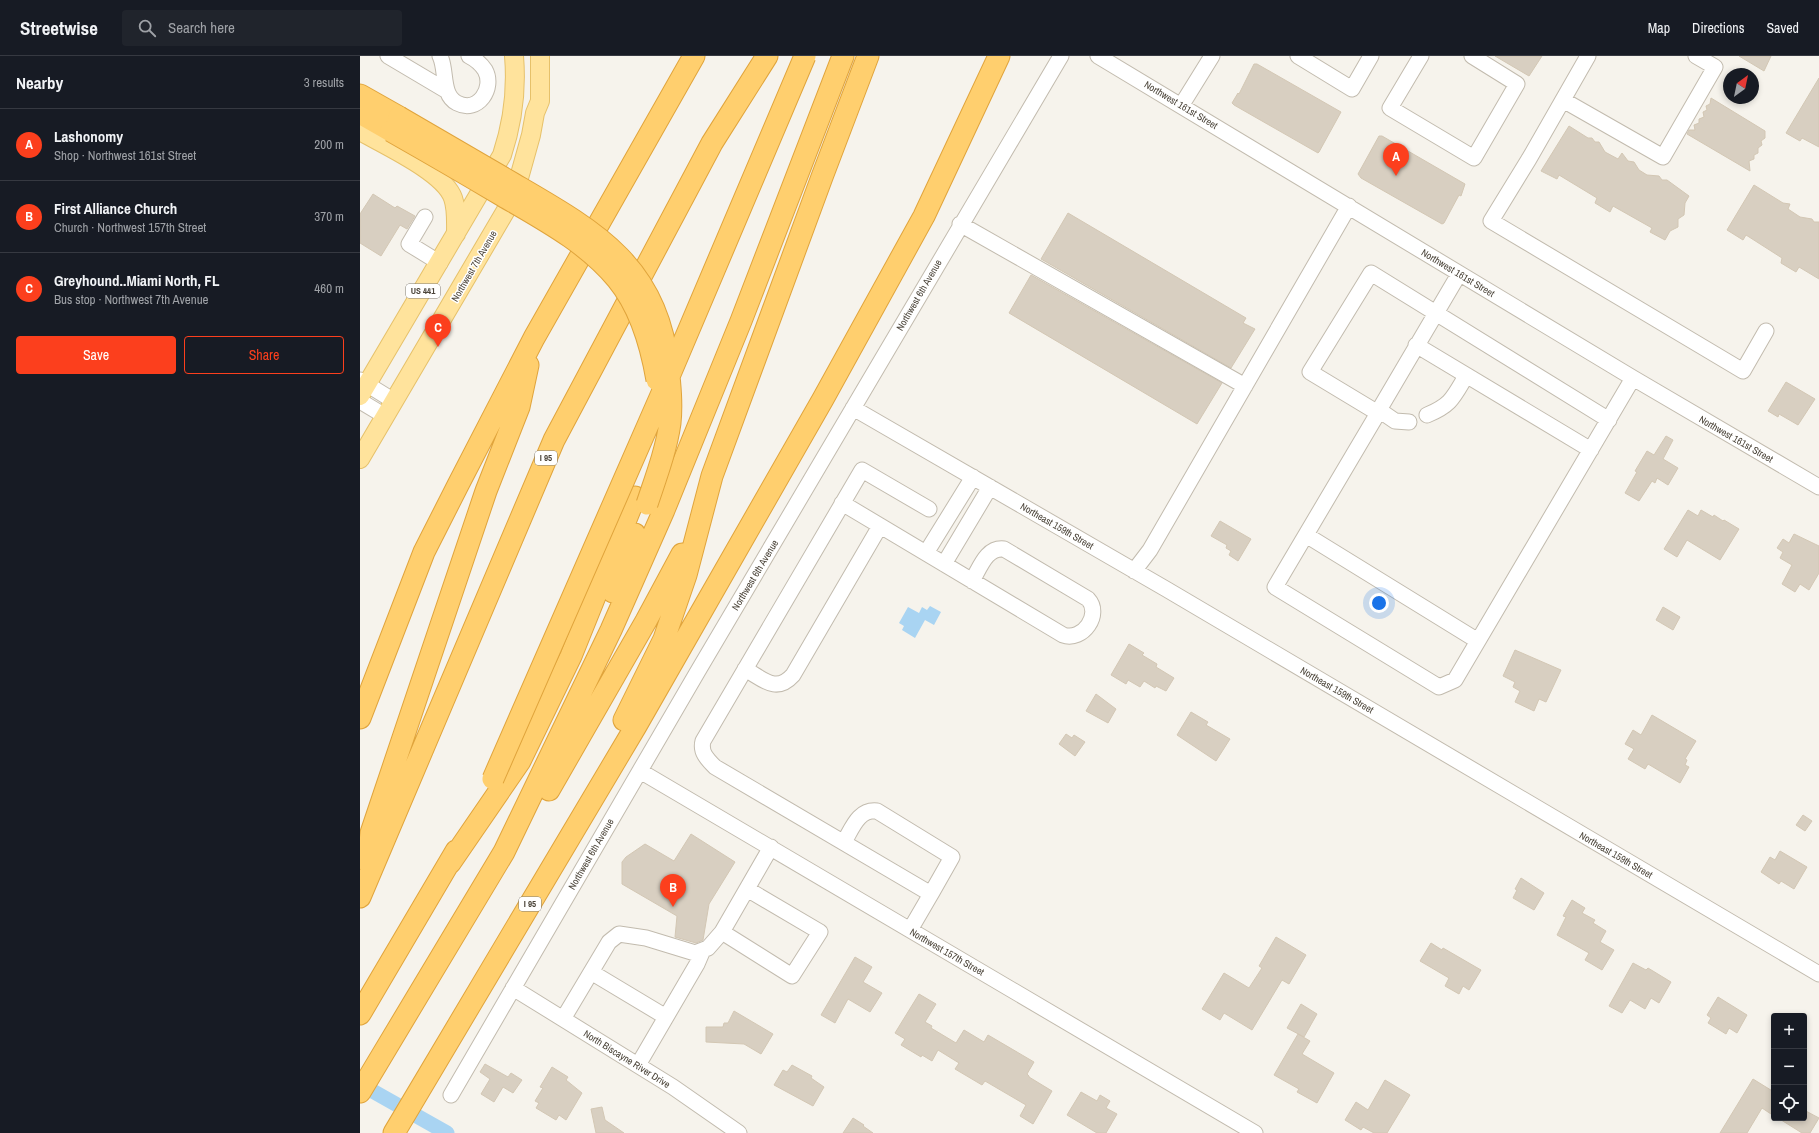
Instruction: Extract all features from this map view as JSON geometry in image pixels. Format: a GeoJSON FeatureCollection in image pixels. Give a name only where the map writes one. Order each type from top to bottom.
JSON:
{"type":"FeatureCollection","features":[{"type":"Feature","properties":{"kind":"highway"},"geometry":{"type":"LineString","coordinates":[[360,718],[424,552],[534,338],[694,56]]}},
{"type":"Feature","properties":{"kind":"highway","name":"I 95"},"geometry":{"type":"LineString","coordinates":[[363,889],[554,440],[712,143],[767,56]]}},
{"type":"Feature","properties":{"kind":"highway"},"geometry":{"type":"LineString","coordinates":[[450,863],[493,779],[662,393],[805,56]]}},
{"type":"Feature","properties":{"kind":"highway"},"geometry":{"type":"LineString","coordinates":[[360,1014],[450,863],[520,761],[571,656],[741,321],[843,56]]}},
{"type":"Feature","properties":{"kind":"highway"},"geometry":{"type":"LineString","coordinates":[[483,982],[490,956],[567,826],[630,710],[664,639],[686,575],[697,526],[712,476],[868,56]]}},
{"type":"Feature","properties":{"kind":"highway","name":"I 95"},"geometry":{"type":"LineString","coordinates":[[394,1133],[636,726],[823,399],[924,216],[999,56]]}},
{"type":"Feature","properties":{"kind":"highway"},"geometry":{"type":"LineString","coordinates":[[360,95],[395,124],[554,226],[593,253],[618,280],[638,313],[652,353],[661,426],[648,504],[554,750],[504,852],[384,1058],[360,1106]]}},
{"type":"Feature","properties":{"kind":"highway"},"geometry":{"type":"LineString","coordinates":[[360,113],[395,124]]}},
{"type":"Feature","properties":{"kind":"highway"},"geometry":{"type":"LineString","coordinates":[[363,889],[370,833],[486,491],[519,407],[534,338]]}},
{"type":"Feature","properties":{"kind":"highway"},"geometry":{"type":"LineString","coordinates":[[360,1092],[384,1058],[507,863],[646,622],[697,526]]}},
{"type":"Feature","properties":{"kind":"main road","name":"Northwest 7th Avenue"},"geometry":{"type":"LineString","coordinates":[[360,459],[509,205],[519,178],[527,151],[535,113],[540,101],[540,56]]}},
{"type":"Feature","properties":{"kind":"main road"},"geometry":{"type":"LineString","coordinates":[[512,58],[523,68],[530,85],[521,144],[527,151]]}},
{"type":"Feature","properties":{"kind":"main road","name":"US 441"},"geometry":{"type":"LineString","coordinates":[[362,387],[440,263],[505,148],[511,125],[516,89],[512,58]]}},
{"type":"Feature","properties":{"kind":"main road"},"geometry":{"type":"LineString","coordinates":[[360,131],[426,169],[442,180],[454,199],[456,234]]}},
{"type":"Feature","properties":{"kind":"street"},"geometry":{"type":"LineString","coordinates":[[388,56],[447,90]]}},
{"type":"Feature","properties":{"kind":"street"},"geometry":{"type":"LineString","coordinates":[[440,56],[447,90],[452,101],[462,106],[471,106],[479,103],[487,84],[486,72],[481,65],[469,56]]}},
{"type":"Feature","properties":{"kind":"street","name":"Northwest 6th Avenue"},"geometry":{"type":"LineString","coordinates":[[451,1095],[960,224],[1061,56]]}},
{"type":"Feature","properties":{"kind":"street","name":"Northwest 161st Street"},"geometry":{"type":"LineString","coordinates":[[1098,56],[1349,206],[1459,274],[1819,487]]}},
{"type":"Feature","properties":{"kind":"street"},"geometry":{"type":"LineString","coordinates":[[1181,106],[1212,56]]}},
{"type":"Feature","properties":{"kind":"street"},"geometry":{"type":"LineString","coordinates":[[1298,56],[1352,88],[1371,56]]}},
{"type":"Feature","properties":{"kind":"street"},"geometry":{"type":"LineString","coordinates":[[1421,56],[1390,108],[1474,158],[1518,84],[1472,56]]}},
{"type":"Feature","properties":{"kind":"street"},"geometry":{"type":"LineString","coordinates":[[1588,56],[1529,159],[1491,221],[1743,371],[1766,331]]}},
{"type":"Feature","properties":{"kind":"street"},"geometry":{"type":"LineString","coordinates":[[1563,100],[1663,157],[1715,67],[1696,56]]}},
{"type":"Feature","properties":{"kind":"street"},"geometry":{"type":"LineString","coordinates":[[1134,571],[1150,550],[1349,206]]}},
{"type":"Feature","properties":{"kind":"street"},"geometry":{"type":"LineString","coordinates":[[425,217],[409,244],[440,263]]}},
{"type":"Feature","properties":{"kind":"street"},"geometry":{"type":"LineString","coordinates":[[960,224],[1245,386]]}},
{"type":"Feature","properties":{"kind":"street"},"geometry":{"type":"LineString","coordinates":[[1609,420],[1371,273],[1310,372],[1378,412],[1275,587],[1440,687],[1455,680],[1609,420],[1633,378]]}},
{"type":"Feature","properties":{"kind":"street"},"geometry":{"type":"LineString","coordinates":[[1409,422],[1395,421],[1379,410],[1459,274]]}},
{"type":"Feature","properties":{"kind":"street"},"geometry":{"type":"LineString","coordinates":[[1416,345],[1591,450]]}},
{"type":"Feature","properties":{"kind":"street"},"geometry":{"type":"LineString","coordinates":[[1427,415],[1450,403],[1466,376]]}},
{"type":"Feature","properties":{"kind":"street"},"geometry":{"type":"LineString","coordinates":[[362,387],[394,400]]}},
{"type":"Feature","properties":{"kind":"street"},"geometry":{"type":"LineString","coordinates":[[360,401],[385,416]]}},
{"type":"Feature","properties":{"kind":"street","name":"Northeast 159th Street"},"geometry":{"type":"LineString","coordinates":[[853,408],[1134,571],[1819,974]]}},
{"type":"Feature","properties":{"kind":"street"},"geometry":{"type":"LineString","coordinates":[[929,509],[862,470],[703,741],[701,747],[703,754],[715,767],[931,894]]}},
{"type":"Feature","properties":{"kind":"street"},"geometry":{"type":"LineString","coordinates":[[926,553],[973,477]]}},
{"type":"Feature","properties":{"kind":"street"},"geometry":{"type":"LineString","coordinates":[[944,564],[990,487]]}},
{"type":"Feature","properties":{"kind":"street"},"geometry":{"type":"LineString","coordinates":[[842,503],[926,553],[972,581],[1062,635],[1069,638],[1074,637],[1084,631],[1092,616],[1092,603],[1088,599],[1004,549],[996,548],[990,552],[972,581]]}},
{"type":"Feature","properties":{"kind":"street"},"geometry":{"type":"LineString","coordinates":[[745,669],[776,685],[782,684],[788,680],[797,668],[880,526]]}},
{"type":"Feature","properties":{"kind":"street"},"geometry":{"type":"LineString","coordinates":[[1306,535],[1478,641]]}},
{"type":"Feature","properties":{"kind":"street","name":"Northwest 157th Street"},"geometry":{"type":"LineString","coordinates":[[640,771],[1255,1133]]}},
{"type":"Feature","properties":{"kind":"street"},"geometry":{"type":"LineString","coordinates":[[844,842],[862,814],[872,810],[880,812],[952,857],[910,930]]}},
{"type":"Feature","properties":{"kind":"street"},"geometry":{"type":"LineString","coordinates":[[563,1019],[609,942],[619,934],[646,938],[695,953],[708,948],[722,932],[771,847]]}},
{"type":"Feature","properties":{"kind":"street"},"geometry":{"type":"LineString","coordinates":[[722,932],[792,976],[820,932],[746,889]]}},
{"type":"Feature","properties":{"kind":"street"},"geometry":{"type":"LineString","coordinates":[[638,1065],[698,964],[703,950]]}},
{"type":"Feature","properties":{"kind":"street"},"geometry":{"type":"LineString","coordinates":[[591,972],[666,1017]]}},
{"type":"Feature","properties":{"kind":"street","name":"North Biscayne River Drive"},"geometry":{"type":"LineString","coordinates":[[513,988],[638,1065],[739,1133]]}},
{"type":"Feature","properties":{"kind":"water"},"geometry":{"type":"Polygon","coordinates":[[[930,606],[941,612],[934,625],[925,620],[915,638],[902,630],[904,626],[899,623],[908,607],[919,613],[922,607],[927,610],[930,606]]]}},
{"type":"Feature","properties":{"kind":"building"},"geometry":{"type":"Polygon","coordinates":[[[1495,56],[1542,56],[1529,76],[1495,56]]]}},
{"type":"Feature","properties":{"kind":"building"},"geometry":{"type":"Polygon","coordinates":[[[1739,56],[1771,56],[1764,71],[1739,56]]]}},
{"type":"Feature","properties":{"kind":"building"},"geometry":{"type":"Polygon","coordinates":[[[1254,64],[1257,64],[1341,112],[1318,153],[1232,103],[1238,93],[1239,94],[1254,64]]]}},
{"type":"Feature","properties":{"kind":"building"},"geometry":{"type":"Polygon","coordinates":[[[1819,78],[1819,147],[1802,138],[1800,141],[1786,133],[1819,78]]]}},
{"type":"Feature","properties":{"kind":"building"},"geometry":{"type":"Polygon","coordinates":[[[1711,98],[1765,131],[1765,138],[1761,141],[1762,145],[1758,148],[1758,153],[1754,155],[1754,159],[1749,161],[1750,171],[1687,134],[1689,130],[1695,130],[1694,125],[1699,123],[1699,119],[1704,117],[1703,112],[1707,110],[1706,106],[1710,104],[1711,98]]]}},
{"type":"Feature","properties":{"kind":"building"},"geometry":{"type":"Polygon","coordinates":[[[1569,126],[1588,138],[1592,138],[1595,142],[1599,142],[1605,152],[1618,159],[1622,153],[1628,161],[1634,162],[1639,170],[1647,175],[1659,176],[1662,180],[1667,180],[1689,196],[1685,203],[1684,215],[1678,219],[1678,227],[1670,231],[1665,240],[1650,232],[1652,228],[1613,206],[1610,212],[1595,203],[1597,198],[1559,175],[1557,179],[1541,171],[1569,126]]]}},
{"type":"Feature","properties":{"kind":"building"},"geometry":{"type":"Polygon","coordinates":[[[1379,136],[1382,136],[1465,184],[1461,196],[1459,195],[1444,223],[1442,224],[1361,178],[1358,174],[1379,136]]]}},
{"type":"Feature","properties":{"kind":"building"},"geometry":{"type":"Polygon","coordinates":[[[1754,185],[1783,203],[1790,204],[1788,209],[1800,217],[1812,219],[1814,222],[1819,222],[1819,279],[1799,267],[1796,272],[1781,263],[1782,258],[1746,235],[1743,240],[1727,230],[1754,185]]]}},
{"type":"Feature","properties":{"kind":"building"},"geometry":{"type":"Polygon","coordinates":[[[373,194],[395,208],[397,206],[415,216],[407,229],[400,225],[381,256],[360,243],[360,214],[373,194]]]}},
{"type":"Feature","properties":{"kind":"building"},"geometry":{"type":"Polygon","coordinates":[[[1068,213],[1246,318],[1243,323],[1255,329],[1231,368],[1041,259],[1068,213]]]}},
{"type":"Feature","properties":{"kind":"building"},"geometry":{"type":"Polygon","coordinates":[[[1031,275],[1222,383],[1197,424],[1009,313],[1031,275]]]}},
{"type":"Feature","properties":{"kind":"building"},"geometry":{"type":"Polygon","coordinates":[[[1786,382],[1815,399],[1798,425],[1779,414],[1778,417],[1768,411],[1786,382]]]}},
{"type":"Feature","properties":{"kind":"building"},"geometry":{"type":"Polygon","coordinates":[[[1666,436],[1673,440],[1663,459],[1678,468],[1668,485],[1657,478],[1655,483],[1652,481],[1639,501],[1625,493],[1637,472],[1635,471],[1647,451],[1654,455],[1666,436]]]}},
{"type":"Feature","properties":{"kind":"building"},"geometry":{"type":"Polygon","coordinates":[[[1688,510],[1698,516],[1701,510],[1713,517],[1714,515],[1723,521],[1724,520],[1739,529],[1720,560],[1687,540],[1677,557],[1664,549],[1688,510]]]}},
{"type":"Feature","properties":{"kind":"building"},"geometry":{"type":"Polygon","coordinates":[[[1220,521],[1251,539],[1238,561],[1229,555],[1231,551],[1226,548],[1227,545],[1211,536],[1220,521]]]}},
{"type":"Feature","properties":{"kind":"building"},"geometry":{"type":"Polygon","coordinates":[[[1794,534],[1819,546],[1819,573],[1809,590],[1800,584],[1795,592],[1782,584],[1792,565],[1780,558],[1783,552],[1777,548],[1783,539],[1789,543],[1794,534]]]}},
{"type":"Feature","properties":{"kind":"building"},"geometry":{"type":"Polygon","coordinates":[[[1663,607],[1680,617],[1673,630],[1656,620],[1663,607]]]}},
{"type":"Feature","properties":{"kind":"building"},"geometry":{"type":"Polygon","coordinates":[[[1129,644],[1144,653],[1142,655],[1157,664],[1156,667],[1174,678],[1166,691],[1156,686],[1155,688],[1144,681],[1140,687],[1128,680],[1126,684],[1111,675],[1129,644]]]}},
{"type":"Feature","properties":{"kind":"building"},"geometry":{"type":"Polygon","coordinates":[[[1515,650],[1561,670],[1546,702],[1539,699],[1534,711],[1515,702],[1520,691],[1513,687],[1515,682],[1503,676],[1515,650]]]}},
{"type":"Feature","properties":{"kind":"building"},"geometry":{"type":"Polygon","coordinates":[[[1096,694],[1116,709],[1108,723],[1086,711],[1096,694]]]}},
{"type":"Feature","properties":{"kind":"building"},"geometry":{"type":"Polygon","coordinates":[[[1191,712],[1208,722],[1206,725],[1230,739],[1216,761],[1177,735],[1191,712]]]}},
{"type":"Feature","properties":{"kind":"building"},"geometry":{"type":"Polygon","coordinates":[[[1652,715],[1696,741],[1685,759],[1687,760],[1685,765],[1689,767],[1680,783],[1648,764],[1645,769],[1628,759],[1634,749],[1625,744],[1633,730],[1641,735],[1652,715]]]}},
{"type":"Feature","properties":{"kind":"building"},"geometry":{"type":"Polygon","coordinates":[[[1066,734],[1072,738],[1074,735],[1085,742],[1075,756],[1059,744],[1066,734]]]}},
{"type":"Feature","properties":{"kind":"building"},"geometry":{"type":"Polygon","coordinates":[[[1803,815],[1812,821],[1805,831],[1796,825],[1803,815]]]}},
{"type":"Feature","properties":{"kind":"building"},"geometry":{"type":"Polygon","coordinates":[[[691,834],[735,862],[709,904],[703,940],[696,943],[675,937],[677,916],[622,884],[622,862],[626,857],[645,844],[674,861],[691,834]]]}},
{"type":"Feature","properties":{"kind":"building"},"geometry":{"type":"Polygon","coordinates":[[[1780,851],[1807,867],[1794,889],[1781,881],[1779,884],[1761,872],[1770,857],[1775,860],[1780,851]]]}},
{"type":"Feature","properties":{"kind":"building"},"geometry":{"type":"Polygon","coordinates":[[[1521,878],[1544,893],[1534,910],[1513,898],[1517,890],[1515,889],[1521,878]]]}},
{"type":"Feature","properties":{"kind":"building"},"geometry":{"type":"Polygon","coordinates":[[[1572,900],[1585,908],[1582,913],[1595,920],[1593,923],[1606,931],[1600,942],[1614,950],[1602,970],[1585,960],[1589,953],[1557,935],[1566,917],[1563,916],[1572,900]]]}},
{"type":"Feature","properties":{"kind":"building"},"geometry":{"type":"Polygon","coordinates":[[[1276,937],[1306,955],[1289,984],[1282,980],[1252,1030],[1224,1013],[1220,1020],[1202,1009],[1224,973],[1249,988],[1262,968],[1259,966],[1276,937]]]}},
{"type":"Feature","properties":{"kind":"building"},"geometry":{"type":"Polygon","coordinates":[[[1431,943],[1442,950],[1443,948],[1481,970],[1469,990],[1463,986],[1459,994],[1445,986],[1449,978],[1420,961],[1431,943]]]}},
{"type":"Feature","properties":{"kind":"building"},"geometry":{"type":"Polygon","coordinates":[[[855,957],[872,967],[863,982],[882,993],[870,1012],[848,999],[835,1023],[821,1015],[855,957]]]}},
{"type":"Feature","properties":{"kind":"building"},"geometry":{"type":"Polygon","coordinates":[[[1633,963],[1646,970],[1648,968],[1671,982],[1659,1003],[1651,998],[1645,1009],[1630,1000],[1622,1013],[1609,1006],[1633,963]]]}},
{"type":"Feature","properties":{"kind":"building"},"geometry":{"type":"Polygon","coordinates":[[[919,994],[936,1004],[925,1022],[932,1026],[931,1028],[956,1043],[964,1030],[984,1042],[988,1035],[1034,1062],[1027,1074],[1029,1077],[1052,1091],[1033,1124],[1020,1116],[1026,1105],[985,1081],[982,1085],[955,1069],[959,1063],[938,1050],[932,1061],[922,1055],[921,1057],[901,1045],[905,1039],[895,1033],[919,994]]]}},
{"type":"Feature","properties":{"kind":"building"},"geometry":{"type":"Polygon","coordinates":[[[1718,997],[1747,1015],[1737,1033],[1729,1028],[1726,1034],[1708,1023],[1711,1018],[1707,1015],[1718,997]]]}},
{"type":"Feature","properties":{"kind":"building"},"geometry":{"type":"Polygon","coordinates":[[[1301,1004],[1317,1014],[1304,1037],[1287,1028],[1301,1004]]]}},
{"type":"Feature","properties":{"kind":"building"},"geometry":{"type":"Polygon","coordinates":[[[734,1011],[773,1034],[761,1054],[744,1044],[706,1042],[706,1027],[723,1027],[724,1023],[728,1023],[734,1011]]]}},
{"type":"Feature","properties":{"kind":"building"},"geometry":{"type":"Polygon","coordinates":[[[1298,1034],[1310,1041],[1302,1054],[1334,1073],[1317,1103],[1297,1092],[1299,1089],[1274,1075],[1298,1034]]]}},
{"type":"Feature","properties":{"kind":"building"},"geometry":{"type":"Polygon","coordinates":[[[485,1064],[508,1077],[511,1073],[522,1080],[513,1093],[503,1087],[494,1102],[481,1094],[490,1079],[480,1072],[485,1064]]]}},
{"type":"Feature","properties":{"kind":"building"},"geometry":{"type":"Polygon","coordinates":[[[792,1065],[812,1076],[811,1078],[824,1087],[813,1106],[774,1085],[783,1070],[787,1072],[792,1065]]]}},
{"type":"Feature","properties":{"kind":"building"},"geometry":{"type":"Polygon","coordinates":[[[552,1067],[568,1077],[566,1080],[582,1093],[566,1120],[559,1115],[556,1120],[536,1108],[539,1103],[535,1101],[543,1088],[540,1087],[552,1067]]]}},
{"type":"Feature","properties":{"kind":"building"},"geometry":{"type":"Polygon","coordinates":[[[1753,1079],[1771,1090],[1771,1114],[1762,1108],[1747,1133],[1720,1133],[1753,1079]]]}},
{"type":"Feature","properties":{"kind":"building"},"geometry":{"type":"Polygon","coordinates":[[[1385,1080],[1410,1095],[1387,1133],[1374,1133],[1363,1127],[1361,1130],[1345,1120],[1356,1102],[1368,1110],[1385,1080]]]}},
{"type":"Feature","properties":{"kind":"building"},"geometry":{"type":"Polygon","coordinates":[[[1081,1092],[1097,1101],[1100,1095],[1110,1101],[1106,1108],[1117,1114],[1106,1133],[1097,1133],[1067,1115],[1081,1092]]]}},
{"type":"Feature","properties":{"kind":"building"},"geometry":{"type":"Polygon","coordinates":[[[602,1107],[605,1120],[624,1133],[596,1133],[591,1109],[602,1107]]]}},
{"type":"Feature","properties":{"kind":"building"},"geometry":{"type":"Polygon","coordinates":[[[1807,1112],[1819,1118],[1810,1133],[1802,1133],[1783,1121],[1807,1121],[1807,1112]]]}},
{"type":"Feature","properties":{"kind":"building"},"geometry":{"type":"Polygon","coordinates":[[[853,1118],[864,1125],[863,1126],[873,1133],[843,1133],[853,1118]]]}},
{"type":"Feature","properties":{"kind":"waterway"},"geometry":{"type":"LineString","coordinates":[[360,1084],[447,1133]]}},
{"type":"Feature","properties":{"kind":"place","name":"Lashonomy"},"geometry":{"type":"Point","coordinates":[1396,176]}},
{"type":"Feature","properties":{"kind":"place","name":"Greyhound..Miami North, FL"},"geometry":{"type":"Point","coordinates":[438,347]}},
{"type":"Feature","properties":{"kind":"place","name":"First Alliance Church"},"geometry":{"type":"Point","coordinates":[673,907]}}]}
